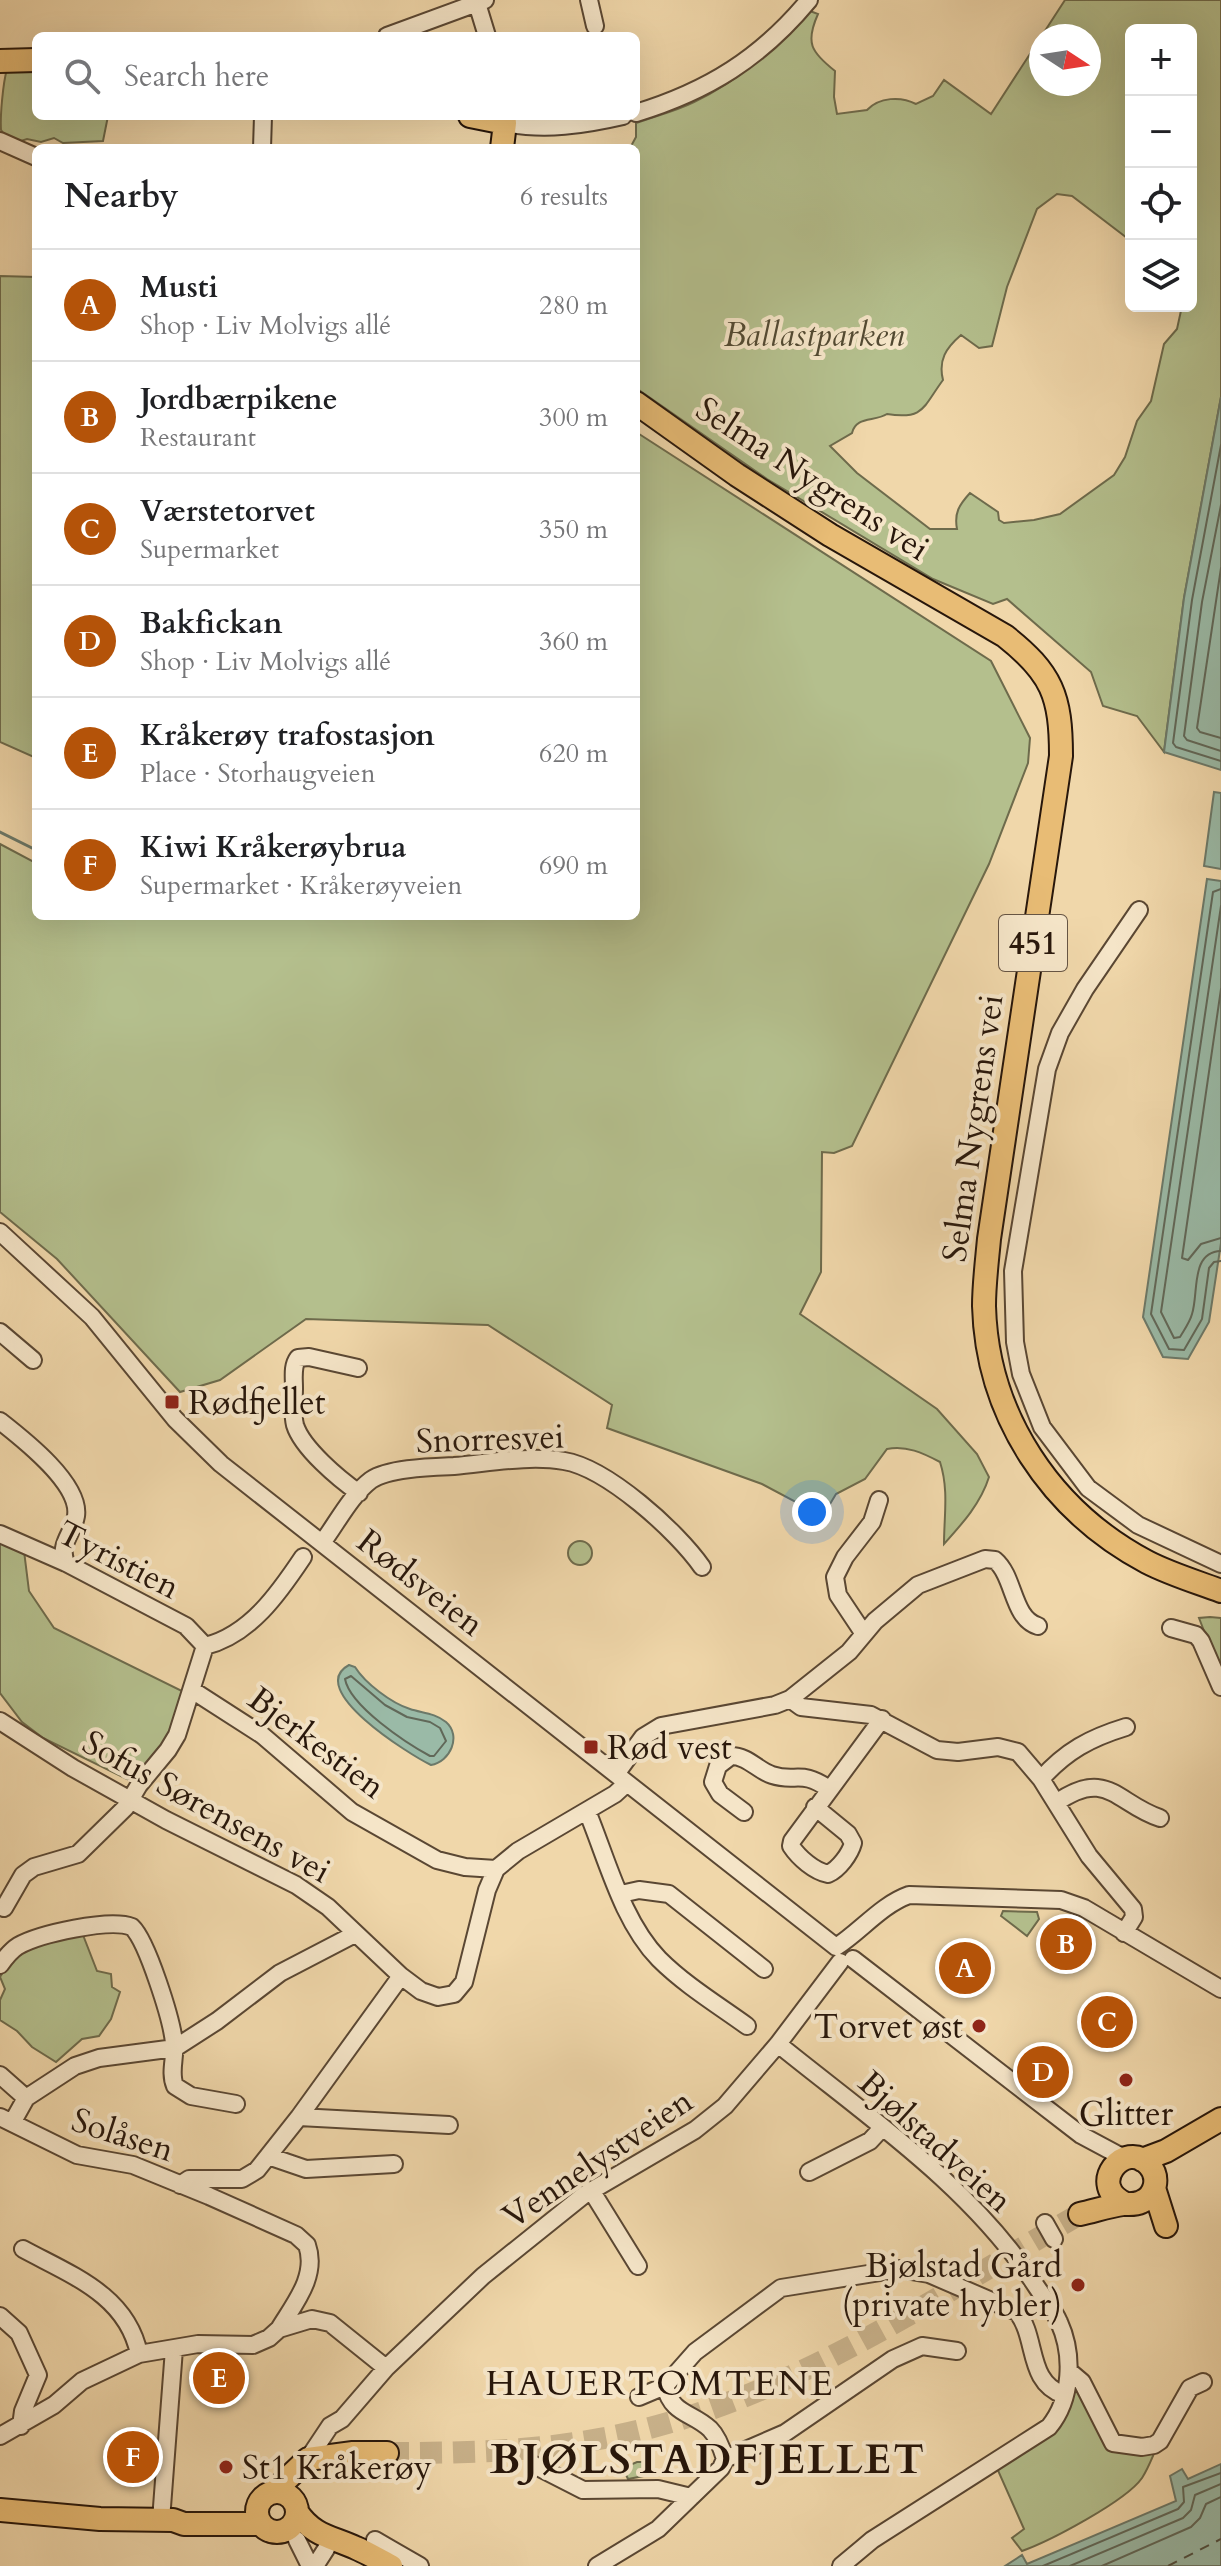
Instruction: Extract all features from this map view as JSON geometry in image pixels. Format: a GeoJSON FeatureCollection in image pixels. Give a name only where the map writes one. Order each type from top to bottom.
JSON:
{"type":"FeatureCollection","features":[{"type":"Feature","properties":{"kind":"main road"},"geometry":{"type":"LineString","coordinates":[[0,61],[32,60]]}},
{"type":"Feature","properties":{"kind":"main road"},"geometry":{"type":"LineString","coordinates":[[490,120],[505,123],[502,144]]}},
{"type":"Feature","properties":{"kind":"main road","name":"Selma Nygrens vei"},"geometry":{"type":"LineString","coordinates":[[640,406],[737,475],[830,535],[1005,636],[1026,653],[1052,690],[1061,724],[1061,756],[989,1239],[984,1306],[989,1354],[1002,1400],[1016,1433],[1041,1474],[1069,1506],[1104,1535],[1148,1562],[1221,1591]]}},
{"type":"Feature","properties":{"kind":"main road"},"geometry":{"type":"LineString","coordinates":[[1221,2119],[1166,2151],[1121,2168],[1080,2214],[1143,2194],[1171,2163],[1221,2132]]}},
{"type":"Feature","properties":{"kind":"main road"},"geometry":{"type":"LineString","coordinates":[[1121,2168],[1150,2166],[1143,2194]]}},
{"type":"Feature","properties":{"kind":"main road"},"geometry":{"type":"LineString","coordinates":[[1121,2168],[1114,2196],[1143,2194]]}},
{"type":"Feature","properties":{"kind":"main road"},"geometry":{"type":"LineString","coordinates":[[264,2506],[308,2459],[387,2453]]}},
{"type":"Feature","properties":{"kind":"main road"},"geometry":{"type":"LineString","coordinates":[[289,2536],[304,2479],[315,2466],[332,2455]]}},
{"type":"Feature","properties":{"kind":"main road"},"geometry":{"type":"LineString","coordinates":[[0,2510],[100,2519],[167,2520],[183,2514],[236,2512],[264,2506],[284,2493],[313,2531],[379,2555]]}},
{"type":"Feature","properties":{"kind":"main road"},"geometry":{"type":"LineString","coordinates":[[264,2506],[270,2531],[289,2536],[317,2560],[379,2555]]}},
{"type":"Feature","properties":{"kind":"street"},"geometry":{"type":"LineString","coordinates":[[589,0],[595,26]]}},
{"type":"Feature","properties":{"kind":"street"},"geometry":{"type":"LineString","coordinates":[[640,112],[703,88],[738,66],[782,31],[809,0]]}},
{"type":"Feature","properties":{"kind":"street"},"geometry":{"type":"LineString","coordinates":[[398,32],[479,1],[486,32]]}},
{"type":"Feature","properties":{"kind":"street"},"geometry":{"type":"LineString","coordinates":[[262,144],[263,120]]}},
{"type":"Feature","properties":{"kind":"street"},"geometry":{"type":"LineString","coordinates":[[505,123],[525,127],[560,127],[600,120]]}},
{"type":"Feature","properties":{"kind":"street"},"geometry":{"type":"LineString","coordinates":[[0,141],[32,155]]}},
{"type":"Feature","properties":{"kind":"street"},"geometry":{"type":"LineString","coordinates":[[1139,910],[1072,1011],[1047,1069],[1013,1271],[1015,1342],[1021,1374],[1042,1427],[1088,1488],[1138,1525],[1221,1564]]}},
{"type":"Feature","properties":{"kind":"street","name":"Rødsveien"},"geometry":{"type":"LineString","coordinates":[[0,1232],[92,1317],[175,1419],[221,1464],[1121,2168]]}},
{"type":"Feature","properties":{"kind":"street"},"geometry":{"type":"LineString","coordinates":[[0,1332],[33,1360]]}},
{"type":"Feature","properties":{"kind":"street"},"geometry":{"type":"LineString","coordinates":[[358,1368],[309,1357],[298,1358],[294,1367],[293,1404],[295,1424],[302,1438],[330,1472],[359,1493]]}},
{"type":"Feature","properties":{"kind":"street"},"geometry":{"type":"LineString","coordinates":[[0,1421],[40,1455],[74,1499],[77,1512],[63,1546],[66,1563]]}},
{"type":"Feature","properties":{"kind":"street","name":"Snorresvei"},"geometry":{"type":"LineString","coordinates":[[322,1543],[374,1478],[400,1472],[540,1459],[581,1464],[603,1477],[652,1513],[691,1551],[702,1567]]}},
{"type":"Feature","properties":{"kind":"street"},"geometry":{"type":"LineString","coordinates":[[864,1634],[838,1595],[835,1577],[845,1557],[872,1522],[879,1500]]}},
{"type":"Feature","properties":{"kind":"street","name":"Tyristien"},"geometry":{"type":"LineString","coordinates":[[0,1534],[66,1563],[186,1626],[205,1646]]}},
{"type":"Feature","properties":{"kind":"street"},"geometry":{"type":"LineString","coordinates":[[4,1908],[23,1875],[34,1867],[84,1850],[131,1799],[177,1735],[205,1646],[228,1638],[275,1600],[303,1557]]}},
{"type":"Feature","properties":{"kind":"street"},"geometry":{"type":"LineString","coordinates":[[496,1869],[511,1855],[615,1794],[643,1737],[661,1726],[775,1705],[790,1699],[849,1652],[898,1599],[945,1572],[990,1558],[1002,1568],[1024,1618],[1038,1626]]}},
{"type":"Feature","properties":{"kind":"street"},"geometry":{"type":"LineString","coordinates":[[1171,1628],[1196,1635],[1221,1687]]}},
{"type":"Feature","properties":{"kind":"street","name":"Bjerkestien"},"geometry":{"type":"LineString","coordinates":[[192,1690],[262,1735],[352,1812],[437,1860],[465,1867],[496,1869]]}},
{"type":"Feature","properties":{"kind":"street"},"geometry":{"type":"LineString","coordinates":[[790,1699],[801,1707],[858,1711],[882,1719],[923,1745],[937,1750],[958,1752],[998,1747],[1013,1750],[1030,1764],[1089,1856],[1133,1909],[1134,1917],[1124,1933],[1221,1989]]}},
{"type":"Feature","properties":{"kind":"street"},"geometry":{"type":"LineString","coordinates":[[815,1807],[882,1719]]}},
{"type":"Feature","properties":{"kind":"street","name":"Sofus Sørensens vei"},"geometry":{"type":"LineString","coordinates":[[0,1721],[73,1768],[296,1885],[328,1907],[401,1976],[432,1996],[449,1996],[459,1990],[467,1975],[487,1890],[496,1869]]}},
{"type":"Feature","properties":{"kind":"street"},"geometry":{"type":"LineString","coordinates":[[1041,1779],[1076,1747],[1097,1736],[1126,1727]]}},
{"type":"Feature","properties":{"kind":"street"},"geometry":{"type":"LineString","coordinates":[[744,1812],[720,1794],[713,1782],[718,1766],[731,1756],[743,1758],[772,1775],[806,1777],[829,1789]]}},
{"type":"Feature","properties":{"kind":"street"},"geometry":{"type":"LineString","coordinates":[[1056,1803],[1082,1790],[1107,1789],[1160,1818]]}},
{"type":"Feature","properties":{"kind":"street"},"geometry":{"type":"LineString","coordinates":[[587,1811],[632,1918],[657,1957],[747,2026]]}},
{"type":"Feature","properties":{"kind":"street"},"geometry":{"type":"LineString","coordinates":[[621,1894],[639,1890],[669,1894],[764,1969]]}},
{"type":"Feature","properties":{"kind":"street","name":"Vennelystveien"},"geometry":{"type":"LineString","coordinates":[[308,2459],[330,2426],[342,2419],[386,2368],[483,2276],[591,2190],[709,2120],[725,2106],[778,2044],[846,1952],[891,1903],[909,1895],[1051,1899],[1074,1904],[1124,1933]]}},
{"type":"Feature","properties":{"kind":"street"},"geometry":{"type":"LineString","coordinates":[[0,1965],[17,1946],[50,1935],[114,1924],[132,1927],[144,1943],[175,2048],[173,2080],[178,2090],[191,2096],[236,2104]]}},
{"type":"Feature","properties":{"kind":"street"},"geometry":{"type":"LineString","coordinates":[[6,2120],[26,2098],[75,2066],[99,2058],[175,2048],[203,2032],[280,1973],[355,1934]]}},
{"type":"Feature","properties":{"kind":"street","name":"Solåsen"},"geometry":{"type":"LineString","coordinates":[[6,2120],[77,2155],[133,2165],[180,2185],[189,2179],[242,2179],[257,2170],[299,2117],[401,1976]]}},
{"type":"Feature","properties":{"kind":"street","name":"Bjølstadveien"},"geometry":{"type":"LineString","coordinates":[[778,2044],[956,2191],[1021,2262],[1059,2322],[1067,2347],[1069,2371],[1064,2395],[1056,2418],[1049,2427],[872,2540],[841,2566]]}},
{"type":"Feature","properties":{"kind":"street","name":"Solåsen"},"geometry":{"type":"LineString","coordinates":[[0,2075],[26,2098]]}},
{"type":"Feature","properties":{"kind":"street"},"geometry":{"type":"LineString","coordinates":[[299,2117],[449,2125]]}},
{"type":"Feature","properties":{"kind":"street"},"geometry":{"type":"LineString","coordinates":[[809,2172],[870,2141],[882,2128]]}},
{"type":"Feature","properties":{"kind":"street"},"geometry":{"type":"LineString","coordinates":[[268,2156],[306,2169],[394,2164]]}},
{"type":"Feature","properties":{"kind":"street"},"geometry":{"type":"LineString","coordinates":[[0,2436],[63,2398],[82,2381],[139,2354],[198,2344],[253,2345],[269,2338],[279,2329],[307,2281],[310,2267],[307,2245],[284,2229],[180,2185]]}},
{"type":"Feature","properties":{"kind":"street"},"geometry":{"type":"LineString","coordinates":[[591,2190],[638,2266]]}},
{"type":"Feature","properties":{"kind":"street"},"geometry":{"type":"LineString","coordinates":[[1045,2223],[1054,2239]]}},
{"type":"Feature","properties":{"kind":"street"},"geometry":{"type":"LineString","coordinates":[[23,2249],[96,2291],[119,2308],[134,2332],[139,2354]]}},
{"type":"Feature","properties":{"kind":"street"},"geometry":{"type":"LineString","coordinates":[[639,2397],[665,2386],[695,2352],[781,2288],[899,2269],[929,2274],[1017,2312],[1023,2319],[1038,2373],[1048,2386],[1064,2395]]}},
{"type":"Feature","properties":{"kind":"street"},"geometry":{"type":"LineString","coordinates":[[0,2316],[19,2333],[38,2375],[23,2411],[21,2426]]}},
{"type":"Feature","properties":{"kind":"street"},"geometry":{"type":"LineString","coordinates":[[279,2329],[312,2319],[330,2323],[386,2368]]}},
{"type":"Feature","properties":{"kind":"street"},"geometry":{"type":"LineString","coordinates":[[597,2566],[658,2529],[721,2468],[725,2459],[785,2433],[893,2359],[922,2346],[957,2351]]}},
{"type":"Feature","properties":{"kind":"street"},"geometry":{"type":"LineString","coordinates":[[167,2520],[174,2349]]}},
{"type":"Feature","properties":{"kind":"street"},"geometry":{"type":"LineString","coordinates":[[1069,2371],[1082,2382],[1113,2443],[1123,2446],[1142,2447],[1160,2441],[1190,2388],[1203,2382]]}},
{"type":"Feature","properties":{"kind":"street"},"geometry":{"type":"LineString","coordinates":[[665,2386],[668,2398],[675,2407],[711,2430],[725,2459]]}},
{"type":"Feature","properties":{"kind":"street"},"geometry":{"type":"LineString","coordinates":[[534,2465],[583,2490],[658,2489],[691,2497]]}},
{"type":"Feature","properties":{"kind":"street"},"geometry":{"type":"LineString","coordinates":[[379,2555],[420,2566]]}},
{"type":"Feature","properties":{"kind":"green space","name":"Ballastparken"},"geometry":{"type":"Polygon","coordinates":[[[1065,0],[1221,0],[1221,397],[1184,598],[1164,752],[1137,716],[1103,706],[1091,672],[1007,599],[993,604],[933,579],[767,479],[640,391],[640,144],[632,144],[636,137],[636,123],[687,105],[727,84],[770,50],[810,11],[818,14],[812,32],[813,46],[820,58],[835,71],[837,114],[867,110],[878,102],[890,99],[916,104],[933,96],[944,80],[991,114],[1029,55],[1029,96],[1101,96],[1101,24],[1050,24],[1065,0]],[[1125,24],[1125,236],[1072,196],[1057,194],[1037,209],[1007,287],[992,346],[979,348],[961,335],[944,355],[943,380],[921,409],[909,415],[887,414],[861,422],[852,433],[830,446],[857,473],[930,529],[957,529],[958,510],[970,493],[998,512],[999,520],[1004,523],[1060,514],[1114,475],[1125,457],[1137,421],[1151,401],[1164,344],[1177,329],[1181,312],[1197,312],[1197,24],[1125,24]]]}},
{"type":"Feature","properties":{"kind":"green space"},"geometry":{"type":"Polygon","coordinates":[[[32,68],[32,120],[107,120],[103,141],[63,143],[54,138],[41,142],[27,139],[18,142],[8,137],[1,130],[7,69],[32,68]]]}},
{"type":"Feature","properties":{"kind":"green space"},"geometry":{"type":"Polygon","coordinates":[[[0,276],[32,277],[32,756],[0,742],[0,276]]]}},
{"type":"Feature","properties":{"kind":"green space"},"geometry":{"type":"Polygon","coordinates":[[[640,435],[991,661],[1030,738],[1028,763],[989,864],[852,1146],[834,1153],[822,1152],[821,1272],[800,1314],[937,1409],[977,1454],[989,1477],[976,1504],[944,1544],[945,1493],[940,1462],[908,1449],[894,1448],[887,1449],[865,1479],[836,1494],[827,1509],[817,1514],[806,1511],[796,1502],[762,1484],[607,1428],[612,1405],[488,1325],[306,1319],[220,1380],[180,1392],[57,1259],[0,1212],[0,844],[32,861],[32,920],[640,920],[640,435]]]}},
{"type":"Feature","properties":{"kind":"green space"},"geometry":{"type":"Polygon","coordinates":[[[0,1539],[24,1551],[29,1591],[54,1628],[186,1693],[175,1727],[133,1782],[43,1738],[22,1722],[0,1693],[0,1539]]]}},
{"type":"Feature","properties":{"kind":"green space"},"geometry":{"type":"Polygon","coordinates":[[[580,1541],[591,1548],[592,1553],[585,1564],[580,1565],[569,1558],[568,1553],[575,1542],[580,1541]]]}},
{"type":"Feature","properties":{"kind":"green space"},"geometry":{"type":"Polygon","coordinates":[[[1199,1618],[1221,1618],[1221,1675],[1199,1618]]]}},
{"type":"Feature","properties":{"kind":"green space"},"geometry":{"type":"Polygon","coordinates":[[[1003,1911],[1037,1912],[1039,1919],[1027,1936],[1001,1916],[1003,1911]]]}},
{"type":"Feature","properties":{"kind":"green space"},"geometry":{"type":"Polygon","coordinates":[[[83,1935],[97,1971],[111,1974],[112,1987],[120,1992],[111,2019],[99,2036],[82,2039],[56,2062],[0,2020],[0,2000],[5,1989],[0,1977],[13,1956],[48,1941],[83,1935]]]}},
{"type":"Feature","properties":{"kind":"green space"},"geometry":{"type":"Polygon","coordinates":[[[1081,2387],[1108,2444],[1156,2449],[1142,2478],[1120,2498],[1068,2530],[1022,2551],[1012,2538],[1024,2529],[996,2466],[1053,2431],[1071,2388],[1081,2387]]]}},
{"type":"Feature","properties":{"kind":"green space"},"geometry":{"type":"Polygon","coordinates":[[[637,2462],[651,2462],[654,2474],[628,2479],[623,2468],[637,2462]]]}},
{"type":"Feature","properties":{"kind":"water"},"geometry":{"type":"Polygon","coordinates":[[[1221,397],[1221,770],[1164,752],[1184,598],[1221,397]]]}},
{"type":"Feature","properties":{"kind":"water"},"geometry":{"type":"Polygon","coordinates":[[[1214,792],[1221,793],[1221,869],[1204,866],[1214,792]]]}},
{"type":"Feature","properties":{"kind":"water"},"geometry":{"type":"Polygon","coordinates":[[[1207,879],[1221,881],[1221,1243],[1209,1322],[1188,1359],[1163,1357],[1143,1317],[1207,879]]]}},
{"type":"Feature","properties":{"kind":"water"},"geometry":{"type":"Polygon","coordinates":[[[349,1665],[395,1702],[446,1722],[451,1728],[453,1741],[444,1759],[431,1765],[403,1749],[365,1720],[340,1689],[339,1676],[349,1665]]]}},
{"type":"Feature","properties":{"kind":"water"},"geometry":{"type":"Polygon","coordinates":[[[1221,2464],[1221,2566],[1005,2566],[1022,2555],[1027,2564],[1176,2501],[1170,2476],[1182,2469],[1188,2479],[1221,2464]]]}},
{"type":"Feature","properties":{"kind":"waterway"},"geometry":{"type":"LineString","coordinates":[[0,832],[32,848]]}},
{"type":"Feature","properties":{"kind":"ferry route"},"geometry":{"type":"LineString","coordinates":[[1168,2566],[1221,2539]]}},
{"type":"Feature","properties":{"kind":"tunnel"},"geometry":{"type":"LineString","coordinates":[[387,2453],[546,2447],[664,2424],[727,2403],[848,2348],[1080,2214]]}},
{"type":"Feature","properties":{"kind":"place","name":"Rødfjellet"},"geometry":{"type":"Point","coordinates":[172,1402]}},
{"type":"Feature","properties":{"kind":"place","name":"Rød vest"},"geometry":{"type":"Point","coordinates":[591,1747]}},
{"type":"Feature","properties":{"kind":"place","name":"Jordbærpikene"},"geometry":{"type":"Point","coordinates":[1066,1944]}},
{"type":"Feature","properties":{"kind":"place","name":"Musti"},"geometry":{"type":"Point","coordinates":[965,1968]}},
{"type":"Feature","properties":{"kind":"place","name":"Værstetorvet"},"geometry":{"type":"Point","coordinates":[1107,2022]}},
{"type":"Feature","properties":{"kind":"place","name":"Torvet øst"},"geometry":{"type":"Point","coordinates":[979,2026]}},
{"type":"Feature","properties":{"kind":"place","name":"Bakfickan"},"geometry":{"type":"Point","coordinates":[1043,2072]}},
{"type":"Feature","properties":{"kind":"place","name":"Glitter"},"geometry":{"type":"Point","coordinates":[1126,2080]}},
{"type":"Feature","properties":{"kind":"place","name":"Bjølstad Gård (private hybler)"},"geometry":{"type":"Point","coordinates":[1078,2285]}},
{"type":"Feature","properties":{"kind":"place","name":"Kråkerøy trafostasjon"},"geometry":{"type":"Point","coordinates":[219,2378]}},
{"type":"Feature","properties":{"kind":"place","name":"Kiwi Kråkerøybrua"},"geometry":{"type":"Point","coordinates":[133,2457]}},
{"type":"Feature","properties":{"kind":"place","name":"St1 Kråkerøy"},"geometry":{"type":"Point","coordinates":[226,2467]}},
{"type":"Feature","properties":{"kind":"district","name":"HAUERTOMTENE"},"geometry":{"type":"Point","coordinates":[660,2382]}},
{"type":"Feature","properties":{"kind":"district","name":"BJØLSTADFJELLET"},"geometry":{"type":"Point","coordinates":[708,2458]}}]}
